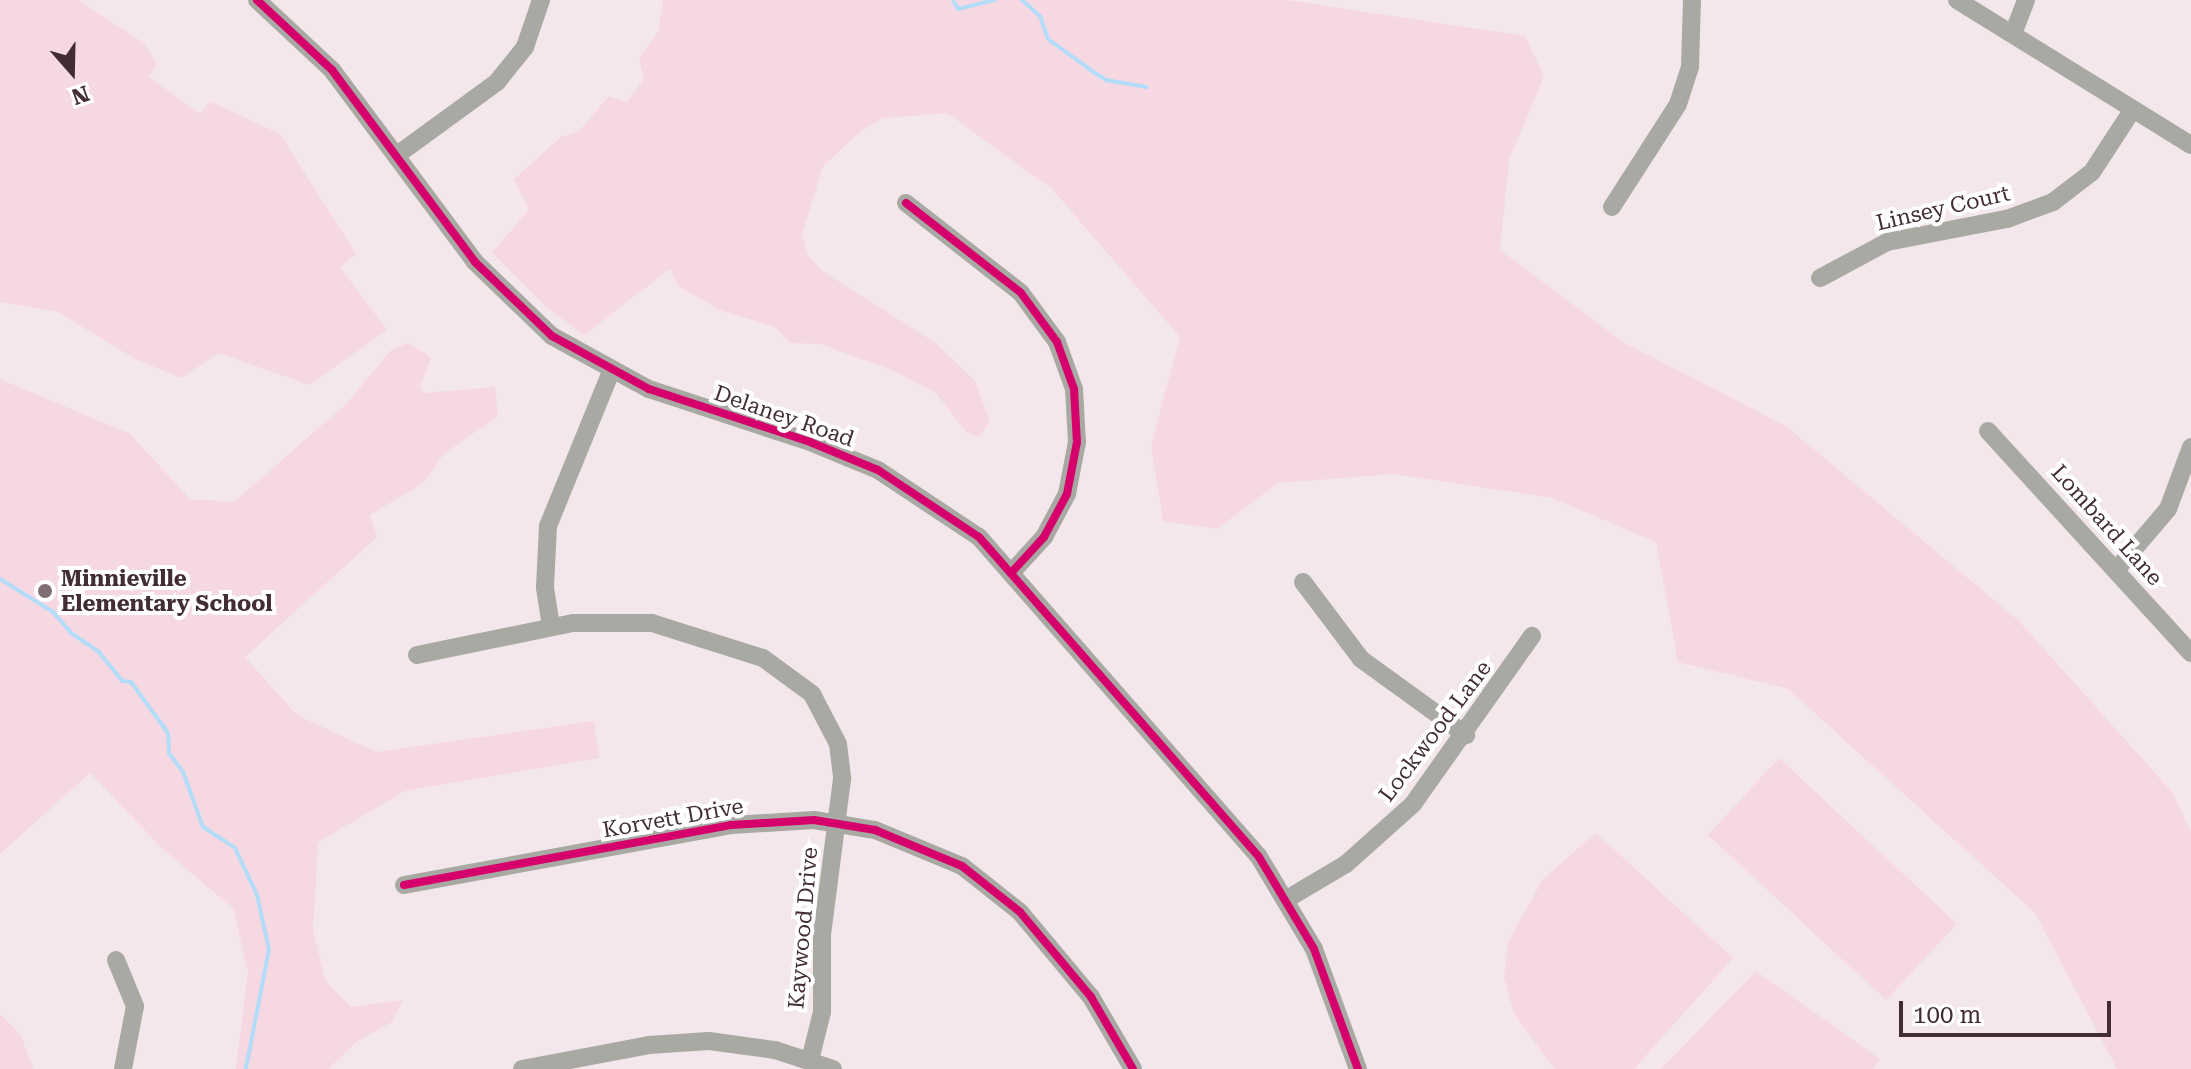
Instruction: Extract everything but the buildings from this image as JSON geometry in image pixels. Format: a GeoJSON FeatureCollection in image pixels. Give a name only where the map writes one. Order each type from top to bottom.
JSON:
{"type":"FeatureCollection","features":[{"type":"Feature","properties":{"kind":"street","name":"Delaney Road"},"geometry":{"type":"LineString","coordinates":[[257,0],[332,70],[475,262],[513,304],[552,336],[611,372],[878,470],[947,512],[1013,571],[1232,822],[1287,899],[1335,999],[1358,1069]]}},
{"type":"Feature","properties":{"kind":"street"},"geometry":{"type":"LineString","coordinates":[[397,155],[505,74],[533,31],[541,0]]}},
{"type":"Feature","properties":{"kind":"street"},"geometry":{"type":"LineString","coordinates":[[1612,207],[1678,104],[1690,67],[1692,0]]}},
{"type":"Feature","properties":{"kind":"street"},"geometry":{"type":"LineString","coordinates":[[1957,0],[2191,145]]}},
{"type":"Feature","properties":{"kind":"street"},"geometry":{"type":"LineString","coordinates":[[2013,34],[2026,0]]}},
{"type":"Feature","properties":{"kind":"street","name":"Linsey Court"},"geometry":{"type":"LineString","coordinates":[[1820,278],[1887,242],[2007,219],[2053,202],[2092,172],[2133,109]]}},
{"type":"Feature","properties":{"kind":"street"},"geometry":{"type":"LineString","coordinates":[[906,203],[1021,293],[1057,342],[1074,389],[1077,442],[1067,494],[1044,537],[1013,571]]}},
{"type":"Feature","properties":{"kind":"street"},"geometry":{"type":"LineString","coordinates":[[551,626],[545,587],[548,526],[611,372]]}},
{"type":"Feature","properties":{"kind":"street","name":"Lombard Lane"},"geometry":{"type":"LineString","coordinates":[[1988,431],[2191,653]]}},
{"type":"Feature","properties":{"kind":"street"},"geometry":{"type":"LineString","coordinates":[[2116,570],[2168,509],[2191,447]]}},
{"type":"Feature","properties":{"kind":"street"},"geometry":{"type":"LineString","coordinates":[[1303,582],[1361,659],[1466,735]]}},
{"type":"Feature","properties":{"kind":"street","name":"Kaywood Drive"},"geometry":{"type":"LineString","coordinates":[[417,655],[551,626],[652,623],[730,645],[787,671],[822,707],[838,744],[842,779],[822,936],[822,1012],[810,1060]]}},
{"type":"Feature","properties":{"kind":"street","name":"Lockwood Lane"},"geometry":{"type":"LineString","coordinates":[[1287,899],[1346,864],[1392,825],[1466,735],[1532,636]]}},
{"type":"Feature","properties":{"kind":"street","name":"Korvett Drive"},"geometry":{"type":"LineString","coordinates":[[404,885],[731,825],[837,822],[921,845],[989,884],[1073,974],[1133,1069]]}},
{"type":"Feature","properties":{"kind":"street"},"geometry":{"type":"LineString","coordinates":[[116,960],[135,1006],[123,1069]]}},
{"type":"Feature","properties":{"kind":"street"},"geometry":{"type":"LineString","coordinates":[[522,1069],[675,1042],[742,1044],[810,1060],[833,1069]]}},
{"type":"Feature","properties":{"kind":"shaded area"},"geometry":{"type":"Polygon","coordinates":[[[0,0],[78,0],[144,43],[157,64],[149,77],[200,114],[210,101],[280,134],[356,254],[340,267],[387,330],[309,385],[219,353],[181,378],[135,359],[58,312],[0,302],[0,0]]]}},
{"type":"Feature","properties":{"kind":"shaded area"},"geometry":{"type":"Polygon","coordinates":[[[663,0],[1287,0],[1525,36],[1544,77],[1509,159],[1500,250],[1621,341],[1786,426],[2019,621],[2172,792],[2191,832],[2191,1069],[2117,1069],[2035,913],[1788,689],[1678,662],[1656,542],[1552,498],[1394,474],[1278,483],[1217,529],[1163,521],[1151,446],[1180,337],[1052,189],[947,113],[883,118],[862,130],[823,166],[802,235],[808,256],[821,270],[937,344],[975,381],[990,422],[979,436],[966,432],[936,393],[892,370],[820,344],[790,343],[775,327],[720,310],[678,286],[670,269],[584,335],[544,305],[492,253],[529,209],[514,179],[561,137],[579,131],[609,96],[627,102],[644,79],[639,59],[659,30],[663,0]]]}},
{"type":"Feature","properties":{"kind":"shaded area"},"geometry":{"type":"Polygon","coordinates":[[[409,343],[431,358],[420,387],[424,393],[495,387],[498,416],[444,454],[422,484],[370,515],[377,537],[245,657],[297,715],[376,752],[594,721],[599,758],[405,791],[318,842],[313,931],[326,982],[351,1007],[403,1000],[392,1022],[356,1042],[328,1069],[236,1069],[248,972],[233,908],[164,850],[90,773],[0,854],[0,379],[130,434],[190,499],[234,502],[347,403],[392,349],[409,343]]]}},
{"type":"Feature","properties":{"kind":"shaded area"},"geometry":{"type":"Polygon","coordinates":[[[1779,758],[1957,924],[1886,1000],[1708,835],[1779,758]]]}},
{"type":"Feature","properties":{"kind":"shaded area"},"geometry":{"type":"Polygon","coordinates":[[[1596,833],[1733,958],[1634,1069],[1555,1069],[1514,1014],[1504,977],[1508,942],[1543,879],[1596,833]]]}},
{"type":"Feature","properties":{"kind":"shaded area"},"geometry":{"type":"Polygon","coordinates":[[[1756,971],[1880,1059],[1873,1069],[1661,1069],[1756,971]]]}},
{"type":"Feature","properties":{"kind":"shaded area"},"geometry":{"type":"Polygon","coordinates":[[[0,1014],[21,1035],[33,1069],[0,1069],[0,1014]]]}},
{"type":"Feature","properties":{"kind":"waterway"},"geometry":{"type":"LineString","coordinates":[[953,0],[958,9],[995,0]]}},
{"type":"Feature","properties":{"kind":"waterway"},"geometry":{"type":"LineString","coordinates":[[1022,0],[1040,16],[1048,39],[1092,71],[1106,80],[1146,87]]}},
{"type":"Feature","properties":{"kind":"waterway"},"geometry":{"type":"LineString","coordinates":[[0,579],[53,612],[71,633],[98,651],[122,681],[131,682],[168,733],[169,753],[183,772],[203,827],[235,848],[257,895],[269,949],[246,1069]]}},
{"type":"Feature","properties":{"kind":"cycle path"},"geometry":{"type":"LineString","coordinates":[[257,0],[332,70],[475,262],[552,336],[649,389],[810,442],[878,470],[979,537],[1259,857],[1314,949],[1358,1069]]}},
{"type":"Feature","properties":{"kind":"cycle path"},"geometry":{"type":"LineString","coordinates":[[906,203],[1021,293],[1057,342],[1074,389],[1077,442],[1067,494],[1044,537],[1013,571]]}},
{"type":"Feature","properties":{"kind":"cycle path"},"geometry":{"type":"LineString","coordinates":[[404,885],[731,825],[814,820],[875,830],[962,866],[1020,912],[1091,997],[1133,1069]]}},
{"type":"Feature","properties":{"kind":"place","name":"Minnieville Elementary School"},"geometry":{"type":"Point","coordinates":[45,591]}}]}
